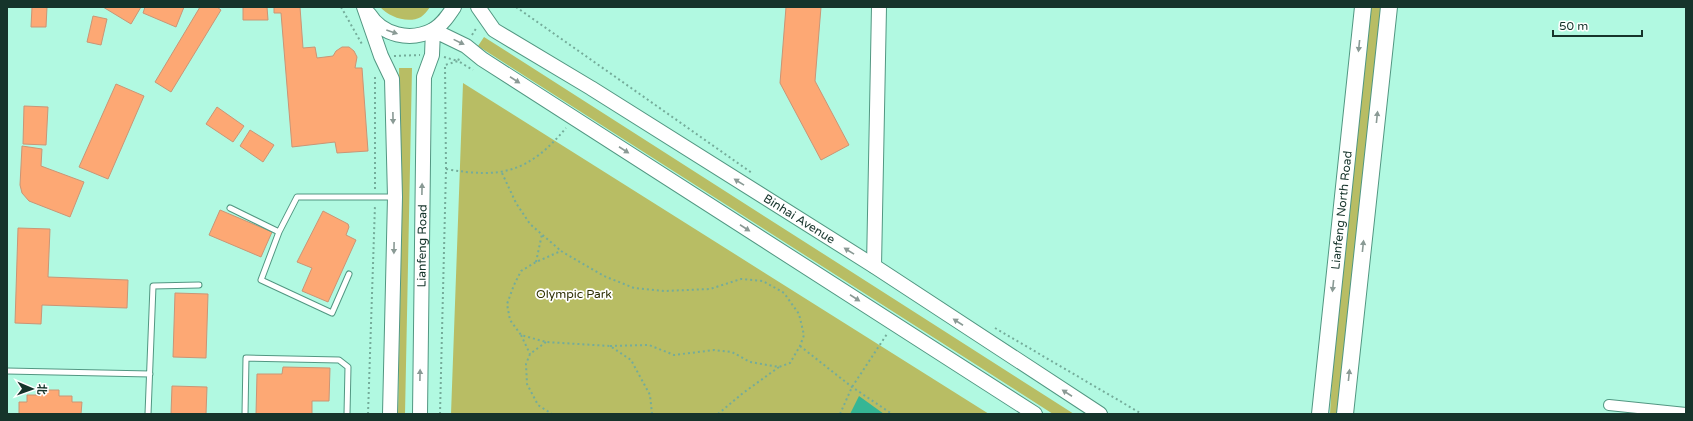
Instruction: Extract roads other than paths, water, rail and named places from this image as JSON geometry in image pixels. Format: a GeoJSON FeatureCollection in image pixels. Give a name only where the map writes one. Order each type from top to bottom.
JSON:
{"type":"FeatureCollection","features":[{"type":"Feature","properties":{"kind":"main road"},"geometry":{"type":"LineString","coordinates":[[364,7],[373,21],[386,31],[402,36],[418,36],[433,30],[446,19],[454,7]]}},
{"type":"Feature","properties":{"kind":"main road"},"geometry":{"type":"LineString","coordinates":[[364,7],[378,62],[392,80],[395,197],[390,414]]}},
{"type":"Feature","properties":{"kind":"main road"},"geometry":{"type":"LineString","coordinates":[[874,266],[879,7]]}},
{"type":"Feature","properties":{"kind":"main road","name":"Lianfeng North Road"},"geometry":{"type":"LineString","coordinates":[[1320,414],[1364,7]]}},
{"type":"Feature","properties":{"kind":"main road","name":"Lianfeng North Road"},"geometry":{"type":"LineString","coordinates":[[1345,414],[1389,7]]}},
{"type":"Feature","properties":{"kind":"main road","name":"Binhai Avenue"},"geometry":{"type":"LineString","coordinates":[[480,11],[494,30],[591,88],[874,266],[1100,414]]}},
{"type":"Feature","properties":{"kind":"main road"},"geometry":{"type":"LineString","coordinates":[[433,30],[466,46],[482,58],[1035,414]]}},
{"type":"Feature","properties":{"kind":"main road","name":"Lianfeng Road"},"geometry":{"type":"LineString","coordinates":[[420,414],[424,77],[432,55],[433,30]]}},
{"type":"Feature","properties":{"kind":"street"},"geometry":{"type":"LineString","coordinates":[[1609,406],[1686,413]]}},
{"type":"Feature","properties":{"kind":"lane"},"geometry":{"type":"LineString","coordinates":[[349,274],[332,313],[261,280],[279,232],[297,197],[395,197]]}},
{"type":"Feature","properties":{"kind":"lane"},"geometry":{"type":"LineString","coordinates":[[230,208],[279,232]]}},
{"type":"Feature","properties":{"kind":"lane"},"geometry":{"type":"LineString","coordinates":[[148,414],[153,286],[199,285]]}},
{"type":"Feature","properties":{"kind":"lane"},"geometry":{"type":"LineString","coordinates":[[245,414],[246,358],[339,360],[348,367],[347,414]]}},
{"type":"Feature","properties":{"kind":"lane"},"geometry":{"type":"LineString","coordinates":[[7,371],[150,374]]}},
{"type":"Feature","properties":{"kind":"park label","name":"Olympic Park"},"geometry":{"type":"Point","coordinates":[574,294]}}]}
